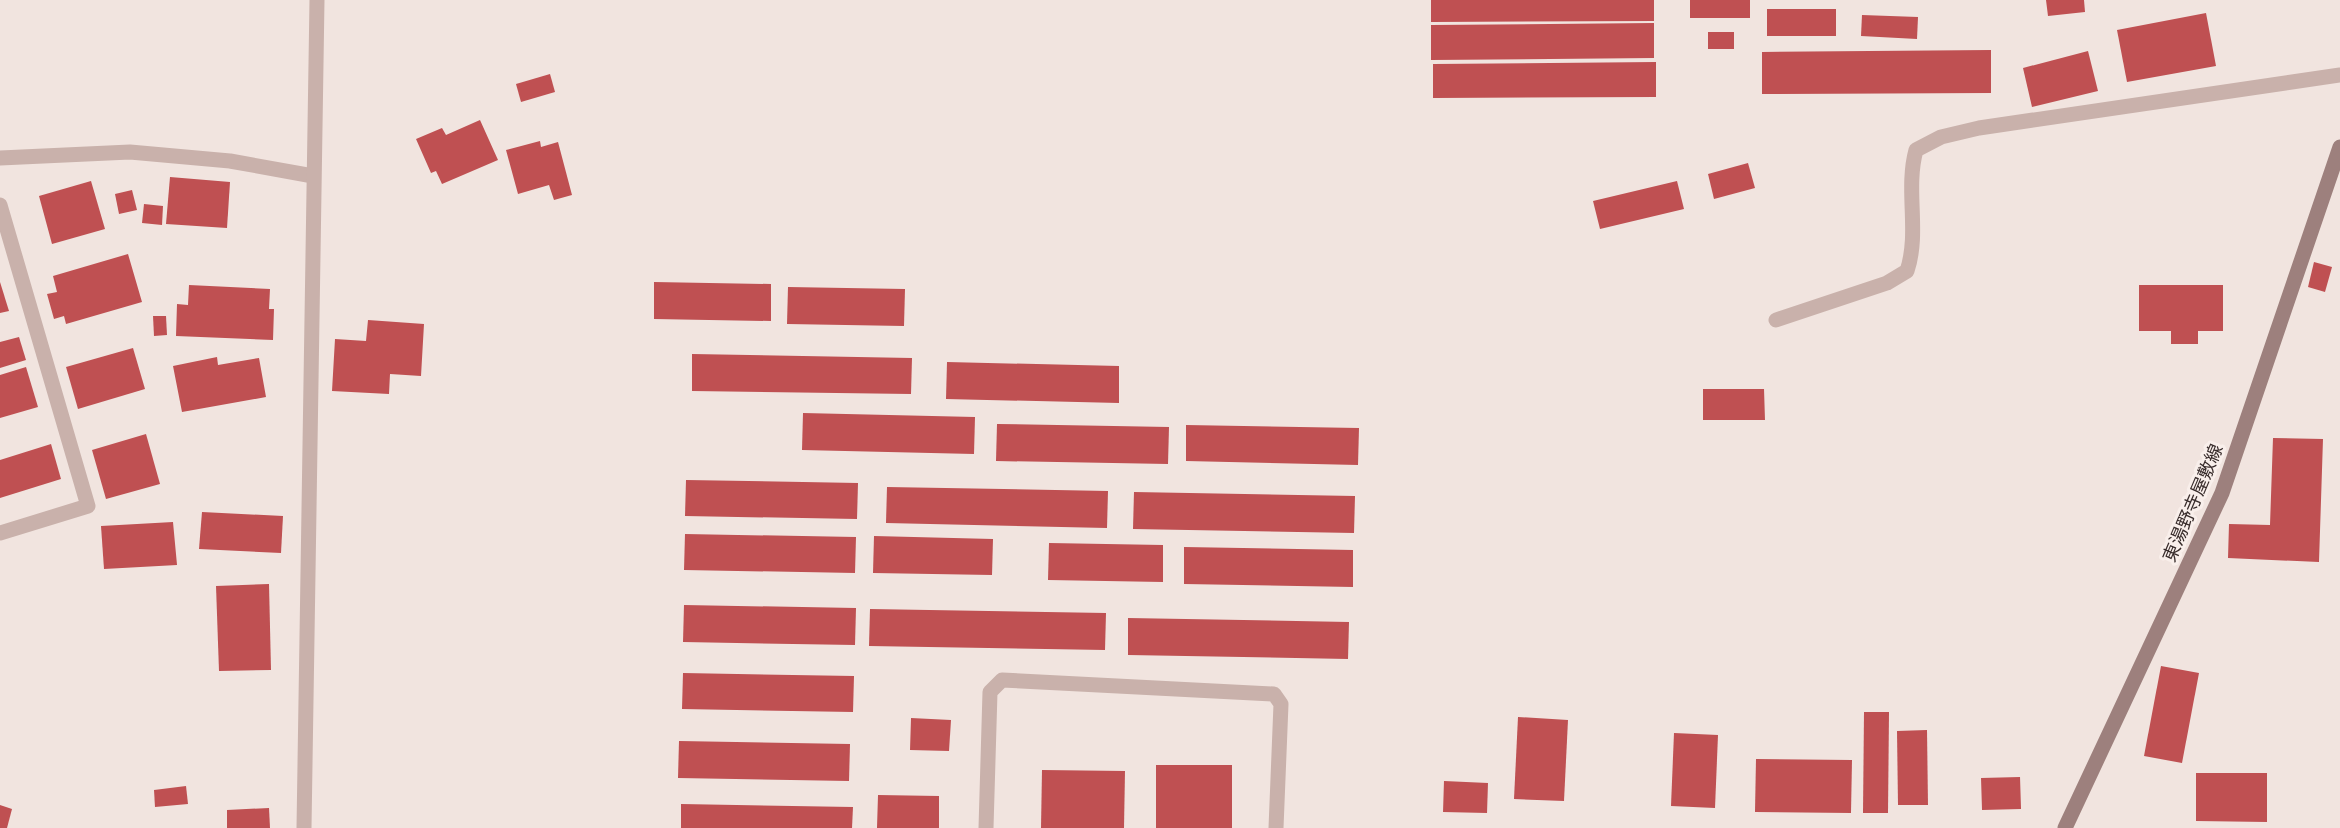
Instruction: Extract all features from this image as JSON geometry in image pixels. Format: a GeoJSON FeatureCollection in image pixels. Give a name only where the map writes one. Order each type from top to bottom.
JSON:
{"type":"FeatureCollection","features":[{"type":"Feature","properties":{"kind":"main road","name":"東湯野寺屋敷線"},"geometry":{"type":"LineString","coordinates":[[2064,828],[2222,493],[2340,147]]}},
{"type":"Feature","properties":{"kind":"street"},"geometry":{"type":"LineString","coordinates":[[304,828],[317,0]]}},
{"type":"Feature","properties":{"kind":"street"},"geometry":{"type":"LineString","coordinates":[[1776,320],[1887,283],[1908,271],[1913,253],[1911,166],[1916,150],[1941,137],[1979,128],[2340,75]]}},
{"type":"Feature","properties":{"kind":"street"},"geometry":{"type":"LineString","coordinates":[[0,158],[130,152],[230,161],[314,176]]}},
{"type":"Feature","properties":{"kind":"street"},"geometry":{"type":"LineString","coordinates":[[0,205],[88,506],[0,533]]}},
{"type":"Feature","properties":{"kind":"street"},"geometry":{"type":"LineString","coordinates":[[986,828],[990,692],[1002,680],[1274,694],[1281,704],[1276,828]]}},
{"type":"Feature","properties":{"kind":"building"},"geometry":{"type":"Polygon","coordinates":[[[1431,0],[1654,0],[1654,21],[1431,22],[1431,0]]]}},
{"type":"Feature","properties":{"kind":"building"},"geometry":{"type":"Polygon","coordinates":[[[1690,0],[1750,0],[1750,18],[1690,18],[1690,0]]]}},
{"type":"Feature","properties":{"kind":"building"},"geometry":{"type":"Polygon","coordinates":[[[2046,0],[2084,0],[2085,12],[2048,16],[2046,0]]]}},
{"type":"Feature","properties":{"kind":"building"},"geometry":{"type":"Polygon","coordinates":[[[1767,9],[1836,9],[1836,36],[1767,36],[1767,9]]]}},
{"type":"Feature","properties":{"kind":"building"},"geometry":{"type":"Polygon","coordinates":[[[2206,13],[2216,66],[2127,82],[2117,30],[2206,13]]]}},
{"type":"Feature","properties":{"kind":"building"},"geometry":{"type":"Polygon","coordinates":[[[1862,15],[1918,17],[1917,39],[1861,36],[1862,15]]]}},
{"type":"Feature","properties":{"kind":"building"},"geometry":{"type":"Polygon","coordinates":[[[1654,23],[1654,58],[1431,60],[1431,25],[1654,23]]]}},
{"type":"Feature","properties":{"kind":"building"},"geometry":{"type":"Polygon","coordinates":[[[1708,32],[1734,32],[1734,49],[1708,49],[1708,32]]]}},
{"type":"Feature","properties":{"kind":"building"},"geometry":{"type":"Polygon","coordinates":[[[1991,50],[1991,93],[1762,94],[1762,52],[1991,50]]]}},
{"type":"Feature","properties":{"kind":"building"},"geometry":{"type":"Polygon","coordinates":[[[2088,51],[2098,91],[2032,107],[2023,68],[2088,51]]]}},
{"type":"Feature","properties":{"kind":"building"},"geometry":{"type":"Polygon","coordinates":[[[1656,62],[1656,97],[1433,98],[1433,64],[1656,62]]]}},
{"type":"Feature","properties":{"kind":"building"},"geometry":{"type":"Polygon","coordinates":[[[550,74],[555,92],[521,102],[516,84],[550,74]]]}},
{"type":"Feature","properties":{"kind":"building"},"geometry":{"type":"Polygon","coordinates":[[[480,120],[498,160],[442,184],[436,171],[431,173],[416,139],[442,128],[446,135],[480,120]]]}},
{"type":"Feature","properties":{"kind":"building"},"geometry":{"type":"Polygon","coordinates":[[[540,141],[541,147],[558,142],[572,195],[554,200],[549,185],[518,194],[506,150],[540,141]]]}},
{"type":"Feature","properties":{"kind":"building"},"geometry":{"type":"Polygon","coordinates":[[[1748,163],[1755,188],[1714,199],[1708,174],[1748,163]]]}},
{"type":"Feature","properties":{"kind":"building"},"geometry":{"type":"Polygon","coordinates":[[[170,177],[230,182],[227,228],[166,224],[170,177]]]}},
{"type":"Feature","properties":{"kind":"building"},"geometry":{"type":"Polygon","coordinates":[[[91,181],[105,229],[52,244],[39,196],[91,181]]]}},
{"type":"Feature","properties":{"kind":"building"},"geometry":{"type":"Polygon","coordinates":[[[1677,181],[1684,209],[1600,229],[1593,201],[1677,181]]]}},
{"type":"Feature","properties":{"kind":"building"},"geometry":{"type":"Polygon","coordinates":[[[132,190],[137,210],[119,214],[115,194],[132,190]]]}},
{"type":"Feature","properties":{"kind":"building"},"geometry":{"type":"Polygon","coordinates":[[[144,204],[163,206],[162,225],[142,223],[144,204]]]}},
{"type":"Feature","properties":{"kind":"building"},"geometry":{"type":"Polygon","coordinates":[[[128,254],[142,302],[66,324],[64,316],[54,319],[47,294],[57,292],[53,276],[128,254]]]}},
{"type":"Feature","properties":{"kind":"building"},"geometry":{"type":"Polygon","coordinates":[[[2314,262],[2332,267],[2325,292],[2308,287],[2314,262]]]}},
{"type":"Feature","properties":{"kind":"building"},"geometry":{"type":"Polygon","coordinates":[[[0,282],[9,311],[0,313],[0,282]]]}},
{"type":"Feature","properties":{"kind":"building"},"geometry":{"type":"Polygon","coordinates":[[[654,282],[771,284],[771,321],[654,319],[654,282]]]}},
{"type":"Feature","properties":{"kind":"building"},"geometry":{"type":"Polygon","coordinates":[[[189,285],[270,289],[269,309],[274,309],[273,340],[176,336],[177,304],[188,305],[189,285]]]}},
{"type":"Feature","properties":{"kind":"building"},"geometry":{"type":"Polygon","coordinates":[[[2139,285],[2223,285],[2223,331],[2198,331],[2198,344],[2171,344],[2171,331],[2139,331],[2139,285]]]}},
{"type":"Feature","properties":{"kind":"building"},"geometry":{"type":"Polygon","coordinates":[[[788,287],[905,289],[904,326],[787,324],[788,287]]]}},
{"type":"Feature","properties":{"kind":"building"},"geometry":{"type":"Polygon","coordinates":[[[153,316],[166,316],[167,335],[154,336],[153,316]]]}},
{"type":"Feature","properties":{"kind":"building"},"geometry":{"type":"Polygon","coordinates":[[[368,320],[424,324],[421,376],[390,374],[389,394],[332,391],[335,339],[366,341],[368,320]]]}},
{"type":"Feature","properties":{"kind":"building"},"geometry":{"type":"Polygon","coordinates":[[[19,337],[26,360],[0,368],[0,342],[19,337]]]}},
{"type":"Feature","properties":{"kind":"building"},"geometry":{"type":"Polygon","coordinates":[[[133,348],[145,389],[78,409],[66,367],[133,348]]]}},
{"type":"Feature","properties":{"kind":"building"},"geometry":{"type":"Polygon","coordinates":[[[692,354],[912,358],[911,394],[692,391],[692,354]]]}},
{"type":"Feature","properties":{"kind":"building"},"geometry":{"type":"Polygon","coordinates":[[[217,357],[218,365],[259,358],[266,397],[182,412],[173,366],[217,357]]]}},
{"type":"Feature","properties":{"kind":"building"},"geometry":{"type":"Polygon","coordinates":[[[947,362],[1119,366],[1119,403],[946,399],[947,362]]]}},
{"type":"Feature","properties":{"kind":"building"},"geometry":{"type":"Polygon","coordinates":[[[26,367],[38,407],[0,418],[0,375],[26,367]]]}},
{"type":"Feature","properties":{"kind":"building"},"geometry":{"type":"Polygon","coordinates":[[[1703,389],[1764,389],[1765,420],[1703,420],[1703,389]]]}},
{"type":"Feature","properties":{"kind":"building"},"geometry":{"type":"Polygon","coordinates":[[[803,413],[975,417],[974,454],[802,450],[803,413]]]}},
{"type":"Feature","properties":{"kind":"building"},"geometry":{"type":"Polygon","coordinates":[[[997,424],[1169,427],[1168,464],[996,461],[997,424]]]}},
{"type":"Feature","properties":{"kind":"building"},"geometry":{"type":"Polygon","coordinates":[[[1186,425],[1359,428],[1358,465],[1186,461],[1186,425]]]}},
{"type":"Feature","properties":{"kind":"building"},"geometry":{"type":"Polygon","coordinates":[[[146,434],[160,484],[106,499],[92,450],[146,434]]]}},
{"type":"Feature","properties":{"kind":"building"},"geometry":{"type":"Polygon","coordinates":[[[2273,438],[2323,439],[2319,562],[2228,558],[2229,524],[2270,525],[2273,438]]]}},
{"type":"Feature","properties":{"kind":"building"},"geometry":{"type":"Polygon","coordinates":[[[51,444],[61,479],[0,498],[0,460],[51,444]]]}},
{"type":"Feature","properties":{"kind":"building"},"geometry":{"type":"Polygon","coordinates":[[[686,480],[858,483],[857,519],[685,516],[686,480]]]}},
{"type":"Feature","properties":{"kind":"building"},"geometry":{"type":"Polygon","coordinates":[[[887,487],[1108,491],[1107,528],[886,523],[887,487]]]}},
{"type":"Feature","properties":{"kind":"building"},"geometry":{"type":"Polygon","coordinates":[[[1134,492],[1355,496],[1354,533],[1133,529],[1134,492]]]}},
{"type":"Feature","properties":{"kind":"building"},"geometry":{"type":"Polygon","coordinates":[[[202,512],[283,516],[281,553],[199,549],[202,512]]]}},
{"type":"Feature","properties":{"kind":"building"},"geometry":{"type":"Polygon","coordinates":[[[173,522],[177,565],[104,569],[101,526],[173,522]]]}},
{"type":"Feature","properties":{"kind":"building"},"geometry":{"type":"Polygon","coordinates":[[[685,534],[856,537],[855,573],[684,570],[685,534]]]}},
{"type":"Feature","properties":{"kind":"building"},"geometry":{"type":"Polygon","coordinates":[[[874,536],[993,539],[992,575],[873,573],[874,536]]]}},
{"type":"Feature","properties":{"kind":"building"},"geometry":{"type":"Polygon","coordinates":[[[1049,543],[1163,545],[1163,582],[1048,580],[1049,543]]]}},
{"type":"Feature","properties":{"kind":"building"},"geometry":{"type":"Polygon","coordinates":[[[1184,547],[1353,550],[1353,587],[1184,584],[1184,547]]]}},
{"type":"Feature","properties":{"kind":"building"},"geometry":{"type":"Polygon","coordinates":[[[269,584],[271,670],[219,671],[216,586],[269,584]]]}},
{"type":"Feature","properties":{"kind":"building"},"geometry":{"type":"Polygon","coordinates":[[[684,605],[856,608],[855,645],[683,642],[684,605]]]}},
{"type":"Feature","properties":{"kind":"building"},"geometry":{"type":"Polygon","coordinates":[[[870,609],[1106,613],[1105,650],[869,646],[870,609]]]}},
{"type":"Feature","properties":{"kind":"building"},"geometry":{"type":"Polygon","coordinates":[[[1128,618],[1349,622],[1348,659],[1128,655],[1128,618]]]}},
{"type":"Feature","properties":{"kind":"building"},"geometry":{"type":"Polygon","coordinates":[[[2161,666],[2199,673],[2182,763],[2144,756],[2161,666]]]}},
{"type":"Feature","properties":{"kind":"building"},"geometry":{"type":"Polygon","coordinates":[[[683,673],[854,676],[853,712],[682,709],[683,673]]]}},
{"type":"Feature","properties":{"kind":"building"},"geometry":{"type":"Polygon","coordinates":[[[1864,712],[1889,712],[1888,813],[1863,813],[1864,712]]]}},
{"type":"Feature","properties":{"kind":"building"},"geometry":{"type":"Polygon","coordinates":[[[1518,717],[1568,720],[1564,801],[1514,799],[1518,717]]]}},
{"type":"Feature","properties":{"kind":"building"},"geometry":{"type":"Polygon","coordinates":[[[911,718],[951,720],[949,751],[910,750],[911,718]]]}},
{"type":"Feature","properties":{"kind":"building"},"geometry":{"type":"Polygon","coordinates":[[[1927,730],[1928,805],[1898,805],[1897,731],[1927,730]]]}},
{"type":"Feature","properties":{"kind":"building"},"geometry":{"type":"Polygon","coordinates":[[[1674,733],[1718,735],[1715,808],[1671,806],[1674,733]]]}},
{"type":"Feature","properties":{"kind":"building"},"geometry":{"type":"Polygon","coordinates":[[[679,741],[850,744],[849,781],[678,778],[679,741]]]}},
{"type":"Feature","properties":{"kind":"building"},"geometry":{"type":"Polygon","coordinates":[[[1756,759],[1852,760],[1851,813],[1755,812],[1756,759]]]}},
{"type":"Feature","properties":{"kind":"building"},"geometry":{"type":"Polygon","coordinates":[[[1156,765],[1232,765],[1232,828],[1156,828],[1156,765]]]}},
{"type":"Feature","properties":{"kind":"building"},"geometry":{"type":"Polygon","coordinates":[[[1042,770],[1125,771],[1124,828],[1041,828],[1042,770]]]}},
{"type":"Feature","properties":{"kind":"building"},"geometry":{"type":"Polygon","coordinates":[[[2196,773],[2267,773],[2267,822],[2196,821],[2196,773]]]}},
{"type":"Feature","properties":{"kind":"building"},"geometry":{"type":"Polygon","coordinates":[[[2020,777],[2021,809],[1982,810],[1981,778],[2020,777]]]}},
{"type":"Feature","properties":{"kind":"building"},"geometry":{"type":"Polygon","coordinates":[[[1444,781],[1488,783],[1487,813],[1443,812],[1444,781]]]}},
{"type":"Feature","properties":{"kind":"building"},"geometry":{"type":"Polygon","coordinates":[[[186,786],[188,804],[155,807],[154,790],[186,786]]]}},
{"type":"Feature","properties":{"kind":"building"},"geometry":{"type":"Polygon","coordinates":[[[878,795],[939,796],[939,828],[877,828],[878,795]]]}},
{"type":"Feature","properties":{"kind":"building"},"geometry":{"type":"Polygon","coordinates":[[[681,804],[853,807],[852,828],[681,828],[681,804]]]}},
{"type":"Feature","properties":{"kind":"building"},"geometry":{"type":"Polygon","coordinates":[[[0,805],[12,809],[7,828],[0,828],[0,805]]]}},
{"type":"Feature","properties":{"kind":"building"},"geometry":{"type":"Polygon","coordinates":[[[269,808],[270,828],[227,828],[227,810],[269,808]]]}}]}
